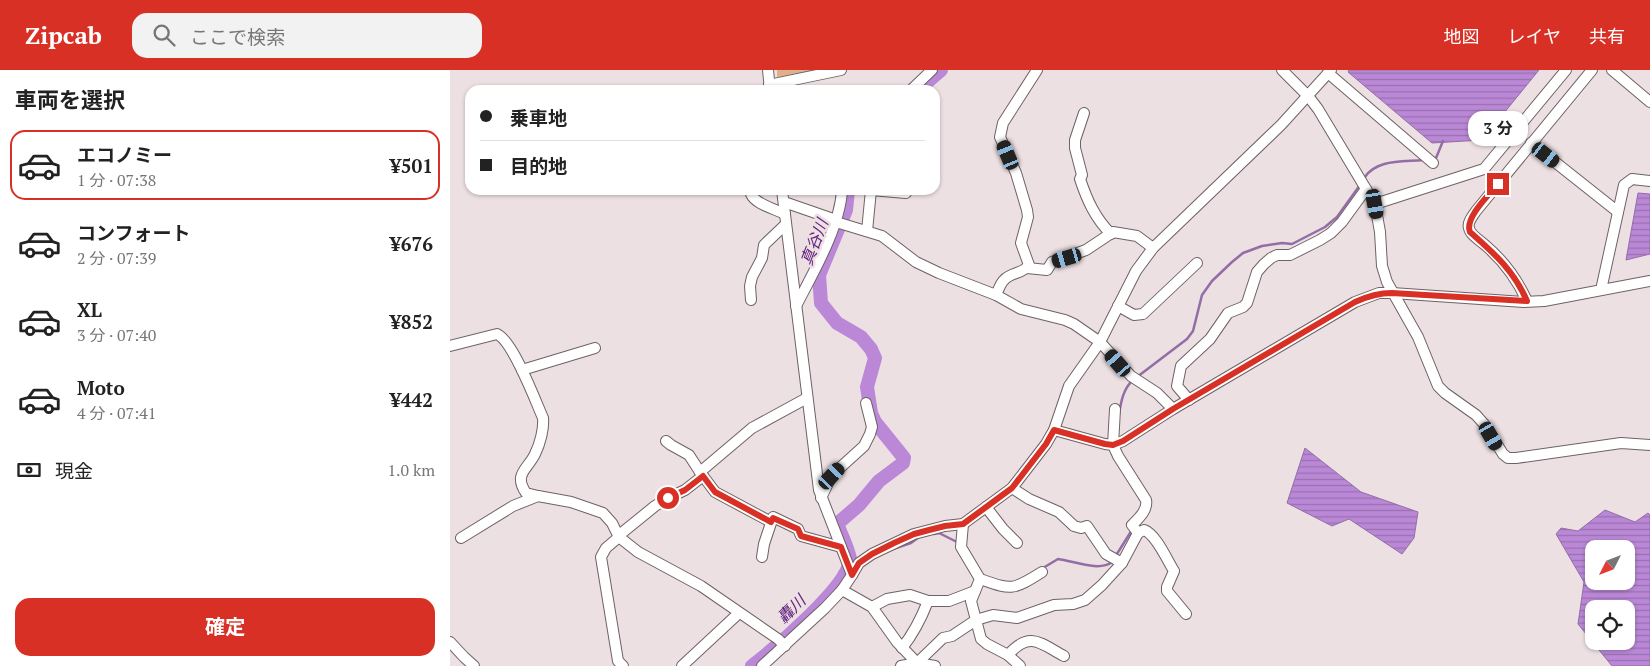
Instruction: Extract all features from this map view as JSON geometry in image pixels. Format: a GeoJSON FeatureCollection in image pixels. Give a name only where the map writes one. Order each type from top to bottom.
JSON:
{"type":"FeatureCollection","features":[{"type":"Feature","properties":{"kind":"street"},"geometry":{"type":"LineString","coordinates":[[768,70],[770,85]]}},
{"type":"Feature","properties":{"kind":"street"},"geometry":{"type":"LineString","coordinates":[[782,85],[841,70]]}},
{"type":"Feature","properties":{"kind":"street"},"geometry":{"type":"LineString","coordinates":[[916,85],[932,70]]}},
{"type":"Feature","properties":{"kind":"street"},"geometry":{"type":"LineString","coordinates":[[1027,268],[1029,265],[1021,242],[1028,218],[1027,210],[1016,174],[1000,137],[1000,130],[1037,70]]}},
{"type":"Feature","properties":{"kind":"street"},"geometry":{"type":"LineString","coordinates":[[1282,70],[1308,96],[1318,110],[1375,204],[1380,232],[1382,266],[1392,293],[1418,337],[1438,386],[1476,415],[1508,458],[1621,443],[1650,445]]}},
{"type":"Feature","properties":{"kind":"street"},"geometry":{"type":"LineString","coordinates":[[1375,204],[1484,169],[1566,70]]}},
{"type":"Feature","properties":{"kind":"street"},"geometry":{"type":"LineString","coordinates":[[1527,301],[1510,269],[1495,253],[1470,232],[1469,224],[1476,210],[1592,70]]}},
{"type":"Feature","properties":{"kind":"street"},"geometry":{"type":"LineString","coordinates":[[1612,70],[1650,102]]}},
{"type":"Feature","properties":{"kind":"street"},"geometry":{"type":"LineString","coordinates":[[762,666],[842,590],[850,568],[872,554],[914,534],[945,526],[963,524],[1012,488],[1046,444],[1054,430],[1069,386],[1100,342],[1136,271],[1153,248],[1282,125],[1329,71],[1433,163]]}},
{"type":"Feature","properties":{"kind":"street"},"geometry":{"type":"LineString","coordinates":[[1084,113],[1075,140],[1075,148],[1082,175],[1080,179],[1095,214],[1101,224],[1111,234]]}},
{"type":"Feature","properties":{"kind":"street"},"geometry":{"type":"LineString","coordinates":[[1532,143],[1618,212]]}},
{"type":"Feature","properties":{"kind":"street"},"geometry":{"type":"LineString","coordinates":[[1601,290],[1624,185],[1632,178],[1650,181]]}},
{"type":"Feature","properties":{"kind":"street"},"geometry":{"type":"LineString","coordinates":[[1189,400],[1177,386],[1181,366],[1210,339],[1228,313],[1243,307],[1247,303],[1257,272],[1271,258],[1277,255],[1290,255],[1331,233],[1342,222],[1366,189]]}},
{"type":"Feature","properties":{"kind":"street"},"geometry":{"type":"LineString","coordinates":[[751,195],[760,204],[769,206],[786,219]]}},
{"type":"Feature","properties":{"kind":"street"},"geometry":{"type":"LineString","coordinates":[[783,195],[817,481],[821,498],[850,568]]}},
{"type":"Feature","properties":{"kind":"street"},"geometry":{"type":"LineString","coordinates":[[796,306],[814,272],[836,221],[842,195]]}},
{"type":"Feature","properties":{"kind":"street"},"geometry":{"type":"LineString","coordinates":[[867,231],[871,195]]}},
{"type":"Feature","properties":{"kind":"street"},"geometry":{"type":"LineString","coordinates":[[784,202],[882,236],[916,262],[996,295],[1021,309],[1074,324],[1100,342],[1131,376],[1157,393],[1173,409]]}},
{"type":"Feature","properties":{"kind":"street"},"geometry":{"type":"LineString","coordinates":[[751,300],[750,286],[762,258],[762,249],[786,219]]}},
{"type":"Feature","properties":{"kind":"street"},"geometry":{"type":"LineString","coordinates":[[996,295],[1008,276],[1027,268],[1048,270],[1052,262],[1086,250],[1113,232],[1137,236],[1153,248]]}},
{"type":"Feature","properties":{"kind":"street"},"geometry":{"type":"LineString","coordinates":[[1118,306],[1134,316],[1143,314],[1197,264]]}},
{"type":"Feature","properties":{"kind":"street"},"geometry":{"type":"LineString","coordinates":[[1054,430],[1094,442],[1113,445],[1123,441],[1173,409],[1355,302],[1379,293],[1544,301],[1650,282]]}},
{"type":"Feature","properties":{"kind":"street"},"geometry":{"type":"LineString","coordinates":[[450,346],[497,334],[502,336],[522,370],[543,418],[544,426],[535,454],[521,474],[523,488],[526,493],[571,502],[603,513],[619,536],[638,552],[701,586],[778,639],[785,646]]}},
{"type":"Feature","properties":{"kind":"street"},"geometry":{"type":"LineString","coordinates":[[522,370],[595,348]]}},
{"type":"Feature","properties":{"kind":"street"},"geometry":{"type":"LineString","coordinates":[[623,666],[618,661],[601,557],[606,548],[655,506],[685,490],[752,428],[807,398]]}},
{"type":"Feature","properties":{"kind":"street"},"geometry":{"type":"LineString","coordinates":[[821,498],[832,476],[864,446],[870,434],[872,427],[866,403]]}},
{"type":"Feature","properties":{"kind":"street"},"geometry":{"type":"LineString","coordinates":[[1115,409],[1113,445],[1147,504],[1145,510],[1132,525],[1138,533]]}},
{"type":"Feature","properties":{"kind":"street"},"geometry":{"type":"LineString","coordinates":[[666,441],[689,455],[715,492],[771,522]]}},
{"type":"Feature","properties":{"kind":"street"},"geometry":{"type":"LineString","coordinates":[[1012,488],[1029,499],[1059,512],[1074,526],[1081,528],[1087,526],[1106,554],[1122,562]]}},
{"type":"Feature","properties":{"kind":"street"},"geometry":{"type":"LineString","coordinates":[[462,538],[513,506],[538,496]]}},
{"type":"Feature","properties":{"kind":"street"},"geometry":{"type":"LineString","coordinates":[[986,507],[1017,543]]}},
{"type":"Feature","properties":{"kind":"street"},"geometry":{"type":"LineString","coordinates":[[762,557],[773,518],[798,529],[801,536],[841,547]]}},
{"type":"Feature","properties":{"kind":"street"},"geometry":{"type":"LineString","coordinates":[[963,524],[961,547],[980,579],[1011,588],[1042,572]]}},
{"type":"Feature","properties":{"kind":"street"},"geometry":{"type":"LineString","coordinates":[[917,663],[943,638],[952,636],[976,620],[993,615],[1017,618],[1054,605],[1065,605],[1085,600],[1122,562],[1138,533],[1144,530],[1149,532],[1174,571],[1167,591],[1186,614]]}},
{"type":"Feature","properties":{"kind":"street"},"geometry":{"type":"LineString","coordinates":[[980,579],[971,602],[981,639],[1008,655],[1020,666]]}},
{"type":"Feature","properties":{"kind":"street"},"geometry":{"type":"LineString","coordinates":[[842,590],[872,606],[902,648],[917,663]]}},
{"type":"Feature","properties":{"kind":"street"},"geometry":{"type":"LineString","coordinates":[[872,606],[887,599],[910,595],[928,601],[949,601],[975,591]]}},
{"type":"Feature","properties":{"kind":"street"},"geometry":{"type":"LineString","coordinates":[[902,648],[912,636],[928,601]]}},
{"type":"Feature","properties":{"kind":"street"},"geometry":{"type":"LineString","coordinates":[[682,666],[739,613]]}},
{"type":"Feature","properties":{"kind":"street"},"geometry":{"type":"LineString","coordinates":[[1008,655],[1021,643],[1034,640],[1047,645],[1064,656]]}},
{"type":"Feature","properties":{"kind":"street"},"geometry":{"type":"LineString","coordinates":[[450,642],[474,666]]}},
{"type":"Feature","properties":{"kind":"street"},"geometry":{"type":"LineString","coordinates":[[901,666],[917,663],[935,666]]}},
{"type":"Feature","properties":{"kind":"shaded area"},"geometry":{"type":"Polygon","coordinates":[[[777,70],[828,70],[782,80],[777,77],[777,70]]]}},
{"type":"Feature","properties":{"kind":"shaded area"},"geometry":{"type":"Polygon","coordinates":[[[1349,70],[1539,70],[1482,140],[1432,143],[1348,72],[1349,70]]]}},
{"type":"Feature","properties":{"kind":"shaded area"},"geometry":{"type":"Polygon","coordinates":[[[1638,193],[1650,194],[1650,254],[1626,260],[1638,193]]]}},
{"type":"Feature","properties":{"kind":"shaded area"},"geometry":{"type":"Polygon","coordinates":[[[1305,448],[1361,492],[1418,512],[1414,538],[1402,554],[1349,519],[1332,526],[1287,503],[1305,448]]]}},
{"type":"Feature","properties":{"kind":"shaded area"},"geometry":{"type":"Polygon","coordinates":[[[1605,510],[1635,522],[1648,513],[1650,515],[1650,666],[1612,666],[1599,650],[1635,650],[1635,600],[1585,600],[1585,633],[1578,624],[1584,582],[1556,534],[1561,528],[1578,531],[1605,510]]]}},
{"type":"Feature","properties":{"kind":"waterway","name":"真谷川"},"geometry":{"type":"LineString","coordinates":[[924,85],[941,70]]}},
{"type":"Feature","properties":{"kind":"waterway"},"geometry":{"type":"LineString","coordinates":[[1433,158],[1436,158],[1443,141]]}},
{"type":"Feature","properties":{"kind":"waterway"},"geometry":{"type":"LineString","coordinates":[[1364,178],[1375,167],[1382,164],[1423,160]]}},
{"type":"Feature","properties":{"kind":"waterway"},"geometry":{"type":"LineString","coordinates":[[1137,377],[1187,339],[1193,331],[1202,295],[1212,281],[1232,262],[1243,253],[1262,246],[1282,243],[1292,244],[1325,227],[1337,217],[1360,185]]}},
{"type":"Feature","properties":{"kind":"waterway","name":"真谷川"},"geometry":{"type":"LineString","coordinates":[[752,666],[808,617],[837,586],[846,572],[850,560],[847,547],[837,524],[859,505],[879,481],[903,463],[904,458],[875,422],[871,413],[867,387],[875,358],[871,349],[861,337],[837,323],[821,303],[819,275],[846,210],[848,195]]}},
{"type":"Feature","properties":{"kind":"waterway"},"geometry":{"type":"LineString","coordinates":[[1119,414],[1125,392],[1133,380]]}},
{"type":"Feature","properties":{"kind":"waterway"},"geometry":{"type":"LineString","coordinates":[[1115,557],[1132,530]]}},
{"type":"Feature","properties":{"kind":"waterway"},"geometry":{"type":"LineString","coordinates":[[934,534],[939,533],[959,543]]}},
{"type":"Feature","properties":{"kind":"waterway"},"geometry":{"type":"LineString","coordinates":[[893,549],[911,543],[919,537]]}},
{"type":"Feature","properties":{"kind":"waterway"},"geometry":{"type":"LineString","coordinates":[[1043,568],[1058,559],[1093,566],[1107,565],[1112,562]]}},
{"type":"Feature","properties":{"kind":"route"},"geometry":{"type":"LineString","coordinates":[[668,498],[685,490],[703,476],[715,492],[771,522],[773,518],[798,529],[801,536],[841,547],[852,575],[859,563],[894,543],[914,534],[945,526],[963,524],[1012,488],[1046,444],[1054,430],[1105,444],[1113,445],[1123,441],[1173,409],[1368,296],[1379,293],[1392,293],[1527,301],[1510,269],[1495,253],[1470,232],[1469,228],[1476,210],[1498,184]]}},
{"type":"Feature","properties":{"kind":"water label","name":"轟川"},"geometry":{"type":"Point","coordinates":[791,609]}}]}
